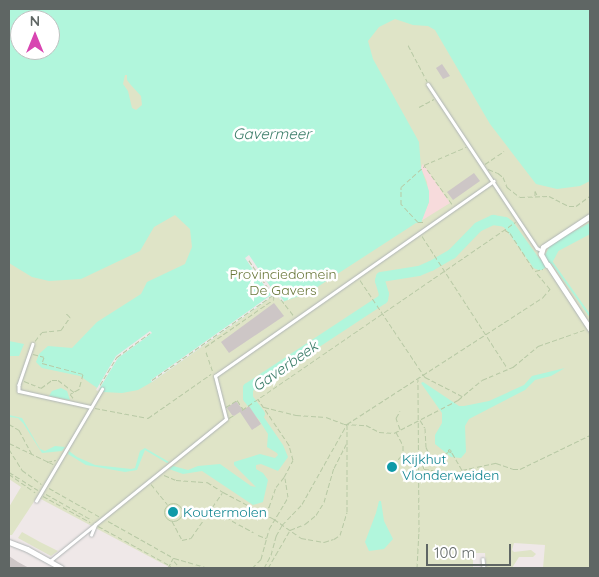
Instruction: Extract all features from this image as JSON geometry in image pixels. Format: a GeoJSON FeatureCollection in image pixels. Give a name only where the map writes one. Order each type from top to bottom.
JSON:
{"type":"FeatureCollection","features":[{"type":"Feature","properties":{"kind":"street"},"geometry":{"type":"LineString","coordinates":[[589,328],[547,265],[541,250],[545,244],[590,216]]}},
{"type":"Feature","properties":{"kind":"street"},"geometry":{"type":"LineString","coordinates":[[9,542],[61,568]]}},
{"type":"Feature","properties":{"kind":"lane"},"geometry":{"type":"LineString","coordinates":[[428,84],[536,246],[541,250]]}},
{"type":"Feature","properties":{"kind":"lane"},"geometry":{"type":"LineString","coordinates":[[50,562],[226,419],[214,374],[296,319],[454,206],[493,181]]}},
{"type":"Feature","properties":{"kind":"lane"},"geometry":{"type":"LineString","coordinates":[[33,344],[18,388],[22,392],[92,407]]}},
{"type":"Feature","properties":{"kind":"lane"},"geometry":{"type":"LineString","coordinates":[[36,501],[92,407],[101,387]]}},
{"type":"Feature","properties":{"kind":"lane"},"geometry":{"type":"LineString","coordinates":[[91,536],[96,524]]}},
{"type":"Feature","properties":{"kind":"lane"},"geometry":{"type":"LineString","coordinates":[[484,559],[484,568]]}},
{"type":"Feature","properties":{"kind":"path"},"geometry":{"type":"LineString","coordinates":[[408,45],[428,84]]}},
{"type":"Feature","properties":{"kind":"path"},"geometry":{"type":"LineString","coordinates":[[419,107],[437,97]]}},
{"type":"Feature","properties":{"kind":"path"},"geometry":{"type":"LineString","coordinates":[[423,222],[418,222],[401,204],[401,187],[424,165],[469,146]]}},
{"type":"Feature","properties":{"kind":"path"},"geometry":{"type":"LineString","coordinates":[[484,167],[504,151]]}},
{"type":"Feature","properties":{"kind":"path"},"geometry":{"type":"LineString","coordinates":[[424,165],[454,206]]}},
{"type":"Feature","properties":{"kind":"path"},"geometry":{"type":"LineString","coordinates":[[484,167],[494,170],[503,178],[507,187],[520,197],[549,196],[569,206],[576,206],[590,196]]}},
{"type":"Feature","properties":{"kind":"path"},"geometry":{"type":"LineString","coordinates":[[224,409],[237,400],[243,409],[514,223]]}},
{"type":"Feature","properties":{"kind":"path"},"geometry":{"type":"LineString","coordinates":[[264,568],[271,555],[274,540],[282,525],[302,504],[347,424],[549,292],[550,289],[535,271],[510,233],[505,229]]}},
{"type":"Feature","properties":{"kind":"path"},"geometry":{"type":"LineString","coordinates":[[419,231],[508,370]]}},
{"type":"Feature","properties":{"kind":"path"},"geometry":{"type":"LineString","coordinates":[[205,347],[274,299],[248,259]]}},
{"type":"Feature","properties":{"kind":"path"},"geometry":{"type":"LineString","coordinates":[[535,271],[547,265]]}},
{"type":"Feature","properties":{"kind":"path"},"geometry":{"type":"LineString","coordinates":[[357,276],[428,380],[463,397]]}},
{"type":"Feature","properties":{"kind":"path"},"geometry":{"type":"LineString","coordinates":[[152,380],[276,293],[296,319]]}},
{"type":"Feature","properties":{"kind":"path"},"geometry":{"type":"LineString","coordinates":[[33,344],[42,332],[61,330],[70,317],[65,312]]}},
{"type":"Feature","properties":{"kind":"path"},"geometry":{"type":"LineString","coordinates":[[264,408],[296,415],[326,417],[347,424],[366,426],[387,434],[396,432],[463,397],[482,380],[508,370],[538,346],[569,337],[589,328]]}},
{"type":"Feature","properties":{"kind":"path"},"geometry":{"type":"LineString","coordinates":[[101,387],[117,357],[150,333]]}},
{"type":"Feature","properties":{"kind":"path"},"geometry":{"type":"LineString","coordinates":[[190,348],[193,352]]}},
{"type":"Feature","properties":{"kind":"path"},"geometry":{"type":"LineString","coordinates":[[92,407],[148,418],[214,374],[206,352]]}},
{"type":"Feature","properties":{"kind":"path"},"geometry":{"type":"LineString","coordinates":[[37,355],[44,357],[42,363],[83,374],[79,389],[71,395],[79,400]]}},
{"type":"Feature","properties":{"kind":"path"},"geometry":{"type":"LineString","coordinates":[[417,568],[420,532],[416,456],[418,378]]}},
{"type":"Feature","properties":{"kind":"path"},"geometry":{"type":"LineString","coordinates":[[21,379],[41,388],[52,380],[58,380],[75,393]]}},
{"type":"Feature","properties":{"kind":"path"},"geometry":{"type":"LineString","coordinates":[[254,509],[261,510],[269,507],[276,487],[284,477],[292,460],[292,452],[257,398]]}},
{"type":"Feature","properties":{"kind":"path"},"geometry":{"type":"LineString","coordinates":[[400,411],[396,418],[400,430]]}},
{"type":"Feature","properties":{"kind":"path"},"geometry":{"type":"LineString","coordinates":[[417,421],[425,428],[426,447],[430,456],[436,459],[450,452],[462,470]]}},
{"type":"Feature","properties":{"kind":"path"},"geometry":{"type":"LineString","coordinates":[[9,424],[19,430],[32,455]]}},
{"type":"Feature","properties":{"kind":"path"},"geometry":{"type":"LineString","coordinates":[[160,473],[176,480],[208,482],[222,492],[274,519],[301,538],[324,542],[334,540],[340,535],[346,512],[347,424]]}},
{"type":"Feature","properties":{"kind":"path"},"geometry":{"type":"LineString","coordinates":[[393,465],[403,454],[403,445],[396,432]]}},
{"type":"Feature","properties":{"kind":"path"},"geometry":{"type":"LineString","coordinates":[[403,454],[421,458],[425,470],[440,471],[449,480],[455,479],[462,470],[496,463],[513,469],[524,468],[590,434]]}},
{"type":"Feature","properties":{"kind":"path"},"geometry":{"type":"LineString","coordinates":[[268,568],[290,530],[305,524],[316,515],[324,502],[334,468],[348,442]]}},
{"type":"Feature","properties":{"kind":"path"},"geometry":{"type":"LineString","coordinates":[[9,443],[57,466]]}},
{"type":"Feature","properties":{"kind":"path"},"geometry":{"type":"LineString","coordinates":[[9,448],[22,470],[45,486],[173,559],[209,568]]}},
{"type":"Feature","properties":{"kind":"path"},"geometry":{"type":"LineString","coordinates":[[47,462],[61,460]]}},
{"type":"Feature","properties":{"kind":"path"},"geometry":{"type":"LineString","coordinates":[[9,473],[41,494],[169,567],[173,559]]}},
{"type":"Feature","properties":{"kind":"path"},"geometry":{"type":"LineString","coordinates":[[252,568],[261,559],[266,538],[274,519],[288,497],[284,477]]}},
{"type":"Feature","properties":{"kind":"path"},"geometry":{"type":"LineString","coordinates":[[150,481],[168,505]]}},
{"type":"Feature","properties":{"kind":"path"},"geometry":{"type":"LineString","coordinates":[[172,520],[180,538],[188,540],[222,492]]}},
{"type":"Feature","properties":{"kind":"path"},"geometry":{"type":"LineString","coordinates":[[176,503],[182,510],[180,518],[172,520],[166,518],[164,512],[168,505],[176,503]]}},
{"type":"Feature","properties":{"kind":"path"},"geometry":{"type":"LineString","coordinates":[[211,510],[253,532]]}},
{"type":"Feature","properties":{"kind":"path"},"geometry":{"type":"LineString","coordinates":[[258,535],[266,538]]}},
{"type":"Feature","properties":{"kind":"path"},"geometry":{"type":"LineString","coordinates":[[173,559],[180,568]]}},
{"type":"Feature","properties":{"kind":"green space","name":"Provinciedomein De Gavers"},"geometry":{"type":"Polygon","coordinates":[[[9,9],[590,9],[590,568],[543,568],[545,545],[514,543],[512,550],[514,552],[531,550],[536,554],[533,557],[519,557],[512,568],[486,568],[485,553],[473,553],[473,568],[171,568],[37,497],[12,535],[9,535],[9,507],[21,487],[9,479],[9,9]]]}},
{"type":"Feature","properties":{"kind":"green space"},"geometry":{"type":"Polygon","coordinates":[[[22,532],[58,551],[51,556],[18,538],[22,532]]]}},
{"type":"Feature","properties":{"kind":"sand"},"geometry":{"type":"Polygon","coordinates":[[[423,164],[450,203],[421,221],[429,202],[427,182],[421,168],[423,164]]]}},
{"type":"Feature","properties":{"kind":"water","name":"Gavermeer"},"geometry":{"type":"Polygon","coordinates":[[[9,9],[590,9],[590,181],[580,186],[557,189],[536,184],[490,124],[435,30],[428,26],[413,25],[395,19],[379,27],[368,41],[373,59],[419,142],[421,168],[429,191],[429,202],[421,223],[416,223],[308,293],[282,302],[276,294],[152,382],[138,390],[122,393],[103,392],[80,376],[42,368],[36,362],[39,354],[48,346],[72,348],[97,322],[141,294],[147,282],[185,264],[192,247],[190,229],[175,215],[154,227],[140,251],[81,279],[49,281],[32,277],[9,263],[9,9]],[[125,75],[123,84],[128,91],[132,108],[136,110],[142,105],[141,96],[127,80],[127,75],[125,75]]]}},
{"type":"Feature","properties":{"kind":"water"},"geometry":{"type":"Polygon","coordinates":[[[9,341],[24,344],[19,356],[9,356],[9,341]]]}},
{"type":"Feature","properties":{"kind":"water"},"geometry":{"type":"Polygon","coordinates":[[[565,368],[551,376],[535,380],[525,390],[469,419],[465,426],[466,452],[461,458],[451,457],[435,444],[435,435],[442,423],[442,413],[421,383],[423,382],[459,406],[464,406],[489,401],[524,385],[532,376],[565,368]]]}},
{"type":"Feature","properties":{"kind":"water"},"geometry":{"type":"Polygon","coordinates":[[[61,388],[67,391],[70,400],[49,396],[52,391],[61,388]]]}},
{"type":"Feature","properties":{"kind":"water","name":"Gaverbeek"},"geometry":{"type":"Polygon","coordinates":[[[254,403],[283,445],[288,457],[278,471],[261,464],[256,465],[256,469],[263,473],[268,480],[263,502],[253,505],[202,471],[183,474],[169,469],[173,466],[188,470],[198,466],[220,464],[251,486],[256,487],[234,465],[234,462],[260,454],[275,458],[278,455],[267,447],[268,434],[250,406],[254,403]]]}},
{"type":"Feature","properties":{"kind":"water"},"geometry":{"type":"Polygon","coordinates":[[[9,415],[22,418],[40,449],[45,451],[55,446],[65,447],[62,451],[42,453],[23,423],[18,418],[9,417],[9,415]]]}},
{"type":"Feature","properties":{"kind":"water"},"geometry":{"type":"Polygon","coordinates":[[[145,448],[169,462],[167,463],[145,450],[137,470],[125,472],[86,465],[68,454],[69,451],[95,465],[131,469],[135,468],[140,451],[145,448]]]}},
{"type":"Feature","properties":{"kind":"water"},"geometry":{"type":"Polygon","coordinates":[[[379,501],[381,501],[384,521],[393,539],[384,549],[369,551],[365,542],[379,501]]]}},
{"type":"Feature","properties":{"kind":"pier"},"geometry":{"type":"Polygon","coordinates":[[[249,255],[274,292],[276,291],[284,301],[282,302],[276,294],[152,382],[151,380],[271,295],[245,258],[249,255]]]}},
{"type":"Feature","properties":{"kind":"pier"},"geometry":{"type":"Polygon","coordinates":[[[150,331],[152,333],[118,358],[98,391],[96,390],[116,356],[150,331]]]}},
{"type":"Feature","properties":{"kind":"building"},"geometry":{"type":"Polygon","coordinates":[[[442,64],[450,76],[443,79],[436,68],[442,64]]]}},
{"type":"Feature","properties":{"kind":"building"},"geometry":{"type":"Polygon","coordinates":[[[474,173],[480,181],[453,200],[447,192],[474,173]]]}},
{"type":"Feature","properties":{"kind":"building"},"geometry":{"type":"Polygon","coordinates":[[[274,303],[284,316],[229,353],[221,342],[274,303]]]}},
{"type":"Feature","properties":{"kind":"building"},"geometry":{"type":"Polygon","coordinates":[[[236,401],[243,410],[249,406],[261,424],[252,430],[240,412],[234,416],[232,415],[227,408],[236,401]]]}},
{"type":"Feature","properties":{"kind":"building"},"geometry":{"type":"Polygon","coordinates":[[[9,556],[18,562],[29,568],[9,568],[9,556]]]}},
{"type":"Feature","properties":{"kind":"waterway","name":"Gaverbeek"},"geometry":{"type":"LineString","coordinates":[[260,414],[248,398],[248,388],[383,299],[381,277],[419,271],[431,266],[452,254],[478,227],[493,220],[505,222],[509,225],[537,264],[540,265],[548,260],[555,247],[590,228]]}},
{"type":"Feature","properties":{"kind":"waterway"},"geometry":{"type":"LineString","coordinates":[[549,258],[590,316]]}},
{"type":"Feature","properties":{"kind":"place","name":"Kijkhut Vlonderweiden"},"geometry":{"type":"Point","coordinates":[392,467]}},
{"type":"Feature","properties":{"kind":"place","name":"Koutermolen"},"geometry":{"type":"Point","coordinates":[173,512]}}]}
